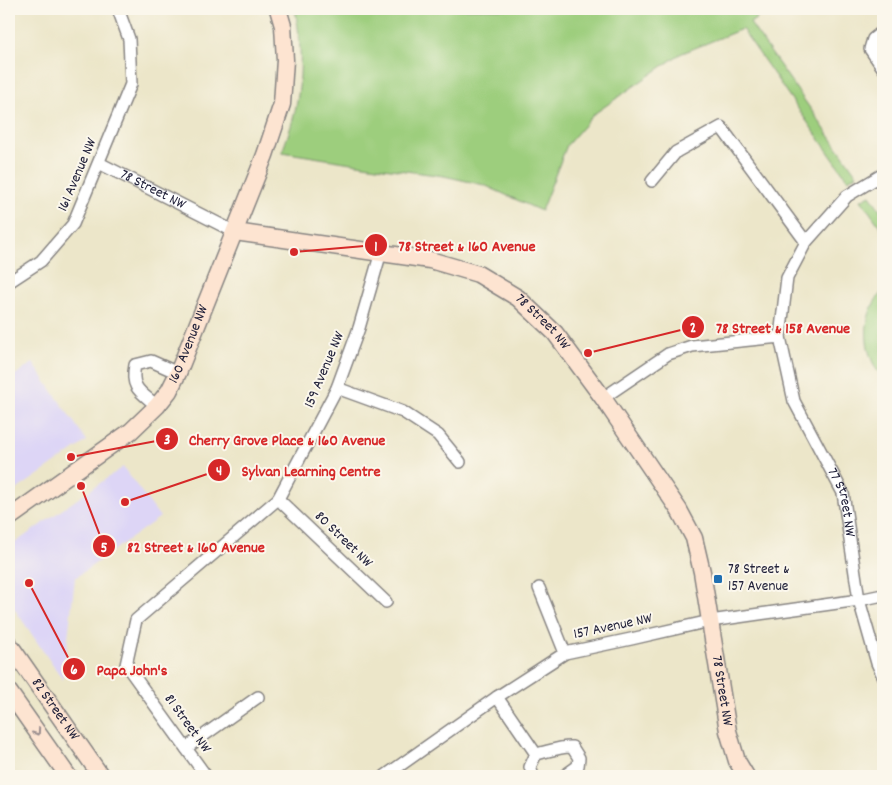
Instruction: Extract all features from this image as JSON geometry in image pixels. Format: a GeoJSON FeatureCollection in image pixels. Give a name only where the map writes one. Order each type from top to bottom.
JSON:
{"type":"FeatureCollection","features":[{"type":"Feature","properties":{"kind":"street","name":"161 Avenue NW"},"geometry":{"type":"LineString","coordinates":[[9,282],[41,261],[74,224],[131,84],[128,39],[118,9]]}},
{"type":"Feature","properties":{"kind":"street","name":"160 Avenue NW"},"geometry":{"type":"LineString","coordinates":[[9,518],[131,431],[157,406],[169,391],[235,232],[265,155],[282,104],[285,60],[282,26],[278,9]]}},
{"type":"Feature","properties":{"kind":"street"},"geometry":{"type":"LineString","coordinates":[[883,31],[873,39],[870,49],[883,68]]}},
{"type":"Feature","properties":{"kind":"street"},"geometry":{"type":"LineString","coordinates":[[652,181],[676,152],[722,127],[806,242]]}},
{"type":"Feature","properties":{"kind":"street","name":"78 Street NW"},"geometry":{"type":"LineString","coordinates":[[99,163],[235,232],[430,260],[478,274],[518,298],[555,332],[603,398],[679,510],[694,538],[702,572],[728,731],[738,761],[746,776]]}},
{"type":"Feature","properties":{"kind":"street"},"geometry":{"type":"LineString","coordinates":[[603,398],[668,354],[692,346],[780,337],[788,278],[806,242],[847,196],[883,175]]}},
{"type":"Feature","properties":{"kind":"street","name":"159 Avenue NW"},"geometry":{"type":"LineString","coordinates":[[126,666],[136,620],[278,499],[337,388],[359,328],[381,252]]}},
{"type":"Feature","properties":{"kind":"street","name":"77 Street NW"},"geometry":{"type":"LineString","coordinates":[[780,337],[794,401],[843,492],[859,600],[877,663],[883,676]]}},
{"type":"Feature","properties":{"kind":"street"},"geometry":{"type":"LineString","coordinates":[[157,406],[136,388],[133,376],[135,365],[150,361],[178,373]]}},
{"type":"Feature","properties":{"kind":"street"},"geometry":{"type":"LineString","coordinates":[[337,388],[403,412],[438,435],[460,462]]}},
{"type":"Feature","properties":{"kind":"street","name":"80 Street NW"},"geometry":{"type":"LineString","coordinates":[[278,499],[386,602]]}},
{"type":"Feature","properties":{"kind":"street"},"geometry":{"type":"LineString","coordinates":[[539,588],[565,653]]}},
{"type":"Feature","properties":{"kind":"street","name":"157 Avenue NW"},"geometry":{"type":"LineString","coordinates":[[385,776],[497,697],[565,653],[710,621],[883,595]]}},
{"type":"Feature","properties":{"kind":"street","name":"82 Street NW"},"geometry":{"type":"LineString","coordinates":[[9,644],[101,776]]}},
{"type":"Feature","properties":{"kind":"street","name":"81 Street NW"},"geometry":{"type":"LineString","coordinates":[[126,666],[206,776]]}},
{"type":"Feature","properties":{"kind":"street","name":"82 Street NW"},"geometry":{"type":"LineString","coordinates":[[9,692],[68,776]]}},
{"type":"Feature","properties":{"kind":"street"},"geometry":{"type":"LineString","coordinates":[[186,748],[258,697]]}},
{"type":"Feature","properties":{"kind":"street"},"geometry":{"type":"LineString","coordinates":[[497,697],[536,754]]}},
{"type":"Feature","properties":{"kind":"street"},"geometry":{"type":"LineString","coordinates":[[536,754],[572,747],[579,758],[578,766],[564,776]]}},
{"type":"Feature","properties":{"kind":"street"},"geometry":{"type":"LineString","coordinates":[[533,776],[530,767],[536,754]]}},
{"type":"Feature","properties":{"kind":"shaded area"},"geometry":{"type":"Polygon","coordinates":[[[33,363],[87,441],[9,495],[9,379],[33,363]]]}},
{"type":"Feature","properties":{"kind":"shaded area"},"geometry":{"type":"Polygon","coordinates":[[[123,467],[160,517],[75,578],[63,680],[9,601],[9,547],[123,467]]]}},
{"type":"Feature","properties":{"kind":"green space"},"geometry":{"type":"Polygon","coordinates":[[[295,9],[770,9],[750,23],[857,175],[848,180],[742,29],[680,54],[594,114],[567,145],[541,211],[484,185],[444,176],[282,152],[293,119],[299,92],[300,51],[295,9]]]}},
{"type":"Feature","properties":{"kind":"green space"},"geometry":{"type":"Polygon","coordinates":[[[870,195],[883,214],[883,231],[861,200],[870,195]]]}},
{"type":"Feature","properties":{"kind":"green space"},"geometry":{"type":"Polygon","coordinates":[[[883,291],[883,378],[870,356],[867,326],[872,307],[883,291]]]}},
{"type":"Feature","properties":{"kind":"place","name":"78 Street & 160 Avenue"},"geometry":{"type":"Point","coordinates":[294,252]}},
{"type":"Feature","properties":{"kind":"place","name":"78 Street & 158 Avenue"},"geometry":{"type":"Point","coordinates":[588,353]}},
{"type":"Feature","properties":{"kind":"place","name":"Cherry Grove Place & 160 Avenue"},"geometry":{"type":"Point","coordinates":[71,457]}},
{"type":"Feature","properties":{"kind":"place","name":"82 Street & 160 Avenue"},"geometry":{"type":"Point","coordinates":[81,486]}},
{"type":"Feature","properties":{"kind":"place","name":"Sylvan Learning Centre"},"geometry":{"type":"Point","coordinates":[125,502]}},
{"type":"Feature","properties":{"kind":"place","name":"78 Street & 157 Avenue"},"geometry":{"type":"Point","coordinates":[718,579]}},
{"type":"Feature","properties":{"kind":"place","name":"Papa John's"},"geometry":{"type":"Point","coordinates":[29,583]}}]}
